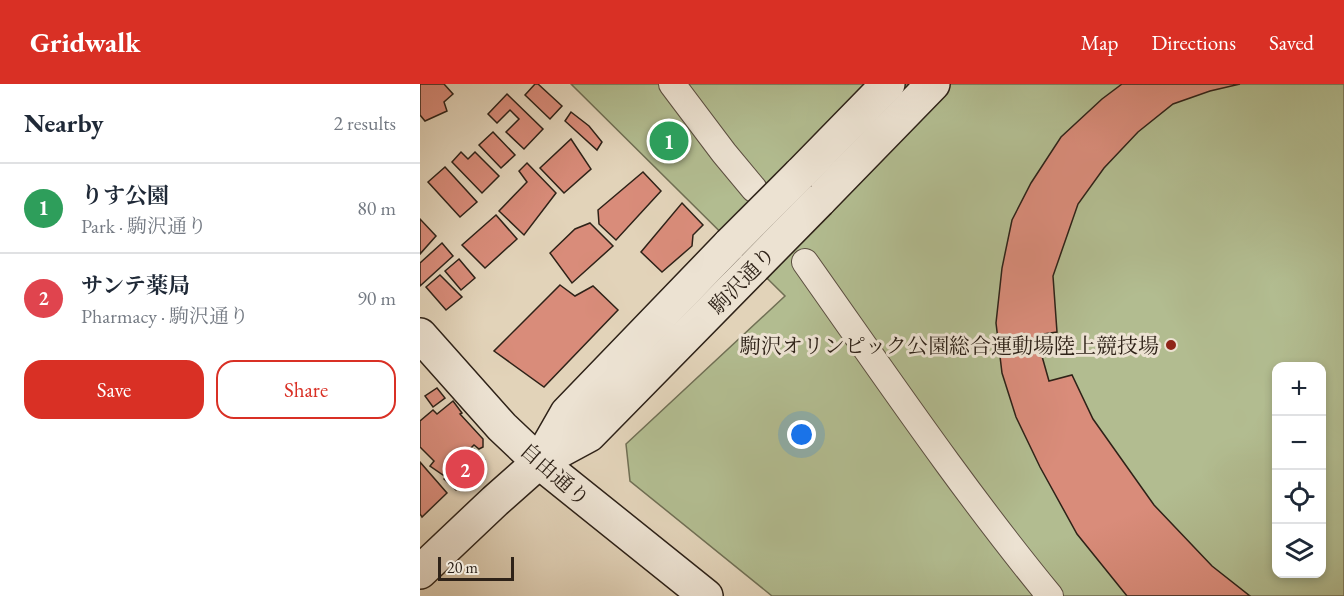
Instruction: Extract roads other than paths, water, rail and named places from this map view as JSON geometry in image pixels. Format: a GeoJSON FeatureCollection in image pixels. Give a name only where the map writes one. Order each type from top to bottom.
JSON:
{"type":"FeatureCollection","features":[{"type":"Feature","properties":{"kind":"main road","name":"駒沢通り"},"geometry":{"type":"LineString","coordinates":[[539,462],[567,413],[888,84]]}},
{"type":"Feature","properties":{"kind":"main road","name":"駒沢通り"},"geometry":{"type":"LineString","coordinates":[[420,572],[539,462],[589,435],[933,84]]}},
{"type":"Feature","properties":{"kind":"main road","name":"自由通り"},"geometry":{"type":"LineString","coordinates":[[420,335],[501,427],[539,462],[705,596]]}},
{"type":"Feature","properties":{"kind":"street"},"geometry":{"type":"LineString","coordinates":[[672,84],[754,189]]}},
{"type":"Feature","properties":{"kind":"street"},"geometry":{"type":"LineString","coordinates":[[805,262],[869,355],[1050,596]]}},
{"type":"Feature","properties":{"kind":"place","name":"りす公園"},"geometry":{"type":"Point","coordinates":[669,141]}},
{"type":"Feature","properties":{"kind":"place","name":"駒沢オリンピック公園総合運動場陸上競技場"},"geometry":{"type":"Point","coordinates":[1171,345]}},
{"type":"Feature","properties":{"kind":"place","name":"サンテ薬局"},"geometry":{"type":"Point","coordinates":[465,469]}}]}
